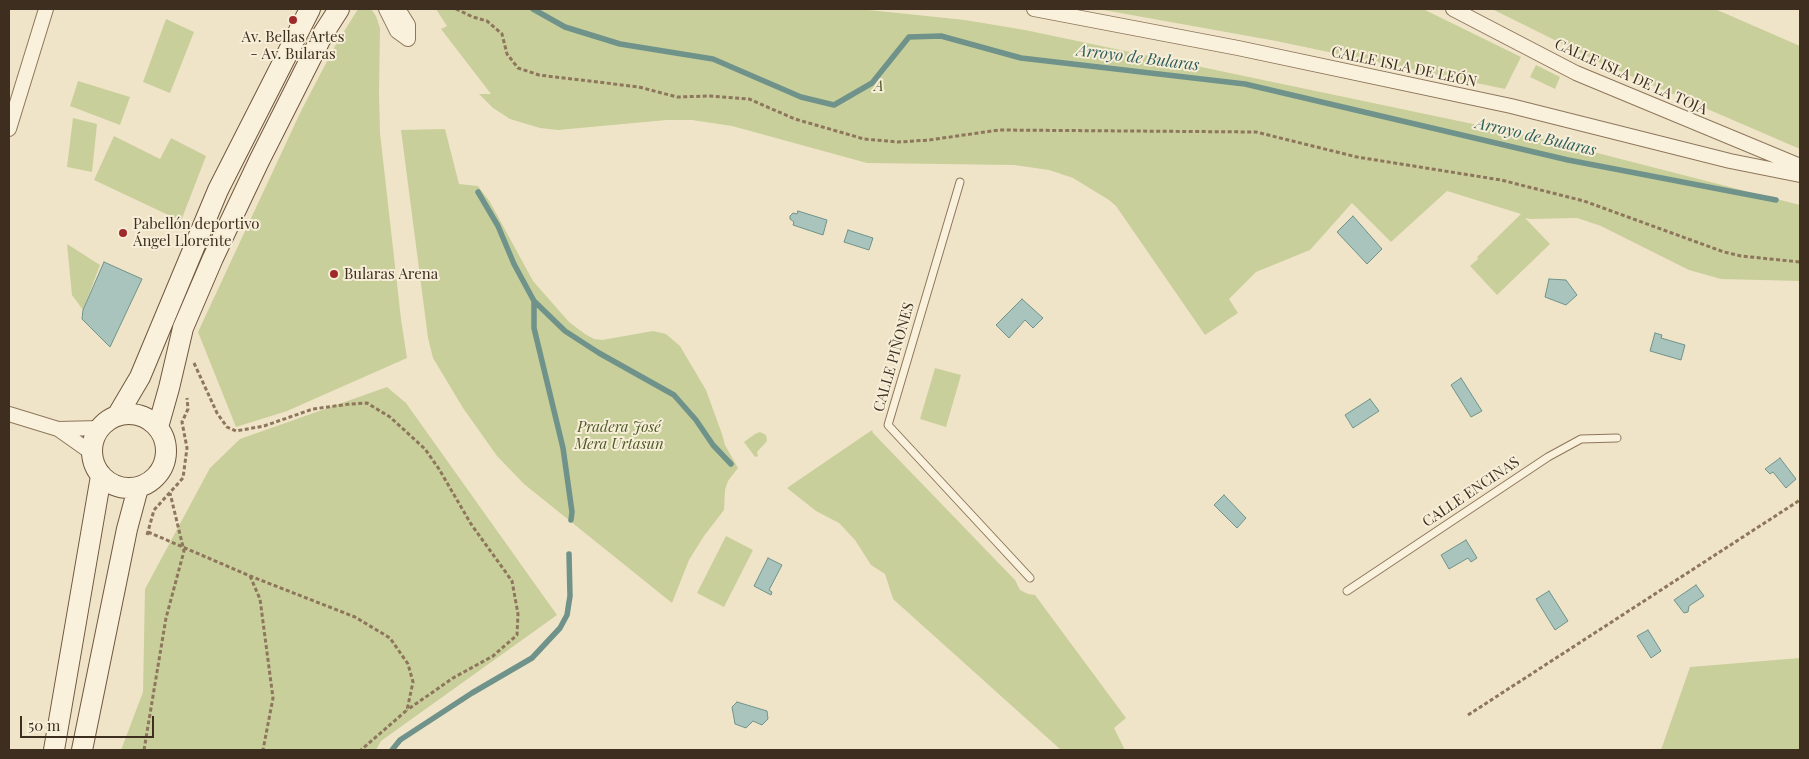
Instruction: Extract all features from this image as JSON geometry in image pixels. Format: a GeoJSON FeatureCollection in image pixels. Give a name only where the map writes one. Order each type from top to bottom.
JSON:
{"type":"FeatureCollection","features":[{"type":"Feature","properties":{"kind":"street"},"geometry":{"type":"LineString","coordinates":[[117,416],[139,415],[158,427],[166,444],[165,463],[155,479],[138,488],[118,487],[101,476],[94,465],[92,453],[94,440],[100,428],[117,416],[140,377],[218,190],[310,9]]}},
{"type":"Feature","properties":{"kind":"street"},"geometry":{"type":"LineString","coordinates":[[158,427],[183,328],[259,160],[323,34],[339,9]]}},
{"type":"Feature","properties":{"kind":"street"},"geometry":{"type":"LineString","coordinates":[[386,9],[397,32],[408,39],[408,25],[398,9]]}},
{"type":"Feature","properties":{"kind":"street","name":"CALLE ISLA DE LEÓN"},"geometry":{"type":"LineString","coordinates":[[1034,9],[1238,48],[1511,106],[1765,168],[1800,174]]}},
{"type":"Feature","properties":{"kind":"street","name":"CALLE ISLA DE LA TOJA"},"geometry":{"type":"LineString","coordinates":[[1453,9],[1576,72],[1800,166]]}},
{"type":"Feature","properties":{"kind":"street"},"geometry":{"type":"LineString","coordinates":[[9,129],[46,10]]}},
{"type":"Feature","properties":{"kind":"street","name":"CALLE ISLA DE LEÓN"},"geometry":{"type":"LineString","coordinates":[[1765,168],[1800,182]]}},
{"type":"Feature","properties":{"kind":"street"},"geometry":{"type":"LineString","coordinates":[[9,414],[58,429],[92,453]]}},
{"type":"Feature","properties":{"kind":"street"},"geometry":{"type":"LineString","coordinates":[[58,429],[100,428]]}},
{"type":"Feature","properties":{"kind":"street"},"geometry":{"type":"LineString","coordinates":[[54,750],[101,476]]}},
{"type":"Feature","properties":{"kind":"street"},"geometry":{"type":"LineString","coordinates":[[82,750],[127,529],[138,488]]}},
{"type":"Feature","properties":{"kind":"lane","name":"CALLE PIÑONES"},"geometry":{"type":"LineString","coordinates":[[960,182],[888,425],[1030,578]]}},
{"type":"Feature","properties":{"kind":"lane","name":"CALLE ENCINAS"},"geometry":{"type":"LineString","coordinates":[[1347,591],[1556,452],[1581,439],[1617,438]]}},
{"type":"Feature","properties":{"kind":"path"},"geometry":{"type":"LineString","coordinates":[[456,9],[487,21],[502,34],[507,54],[518,68],[539,75],[638,87],[677,97],[710,96],[749,99],[795,119],[864,139],[898,142],[929,140],[999,130],[1256,132],[1357,157],[1501,180],[1584,201],[1724,252],[1741,256],[1800,262]]}},
{"type":"Feature","properties":{"kind":"path"},"geometry":{"type":"LineString","coordinates":[[192,368],[195,355]]}},
{"type":"Feature","properties":{"kind":"path"},"geometry":{"type":"LineString","coordinates":[[193,362],[217,413],[227,427],[236,431],[264,426],[313,409],[350,404],[367,403],[390,417],[425,450],[471,524],[512,581],[518,614],[517,635],[493,656],[453,678],[406,710],[361,750]]}},
{"type":"Feature","properties":{"kind":"path"},"geometry":{"type":"LineString","coordinates":[[145,541],[154,510],[183,478],[187,448],[182,422],[188,409],[188,389]]}},
{"type":"Feature","properties":{"kind":"path"},"geometry":{"type":"LineString","coordinates":[[144,750],[166,618],[184,550],[170,492]]}},
{"type":"Feature","properties":{"kind":"path"},"geometry":{"type":"LineString","coordinates":[[1468,715],[1800,500]]}},
{"type":"Feature","properties":{"kind":"path"},"geometry":{"type":"LineString","coordinates":[[148,532],[250,576],[355,617],[390,638],[408,664],[413,682],[406,710]]}},
{"type":"Feature","properties":{"kind":"path"},"geometry":{"type":"LineString","coordinates":[[250,576],[260,599],[272,698],[263,750]]}},
{"type":"Feature","properties":{"kind":"green space"},"geometry":{"type":"Polygon","coordinates":[[[358,9],[371,9],[376,16],[380,28],[380,133],[407,358],[287,411],[236,427],[198,332],[301,111],[335,46],[358,9]]]}},
{"type":"Feature","properties":{"kind":"green space","name":"A"},"geometry":{"type":"Polygon","coordinates":[[[436,9],[859,9],[965,20],[1025,30],[1535,137],[1800,205],[1800,281],[1721,279],[1689,270],[1601,226],[1577,218],[1525,218],[1550,244],[1497,295],[1470,266],[1521,214],[1447,191],[1391,242],[1352,203],[1310,250],[1256,272],[1229,299],[1238,313],[1205,335],[1116,206],[1073,178],[1049,170],[1014,165],[867,163],[732,126],[692,120],[667,120],[558,130],[540,128],[510,119],[493,108],[479,94],[491,94],[441,29],[447,26],[436,9]]]}},
{"type":"Feature","properties":{"kind":"green space"},"geometry":{"type":"Polygon","coordinates":[[[1098,9],[1423,9],[1521,57],[1505,89],[1276,41],[1098,9]]]}},
{"type":"Feature","properties":{"kind":"green space"},"geometry":{"type":"Polygon","coordinates":[[[1492,9],[1715,9],[1800,46],[1800,149],[1603,64],[1492,9]]]}},
{"type":"Feature","properties":{"kind":"green space"},"geometry":{"type":"Polygon","coordinates":[[[166,19],[194,32],[170,93],[143,82],[166,19]]]}},
{"type":"Feature","properties":{"kind":"green space"},"geometry":{"type":"Polygon","coordinates":[[[1536,65],[1560,77],[1555,89],[1530,77],[1536,65]]]}},
{"type":"Feature","properties":{"kind":"green space"},"geometry":{"type":"Polygon","coordinates":[[[78,81],[130,97],[120,125],[70,106],[78,81]]]}},
{"type":"Feature","properties":{"kind":"green space"},"geometry":{"type":"Polygon","coordinates":[[[73,118],[97,124],[92,172],[67,167],[73,118]]]}},
{"type":"Feature","properties":{"kind":"green space","name":"Pradera José Mera Urtasun"},"geometry":{"type":"Polygon","coordinates":[[[445,129],[459,184],[478,186],[490,202],[533,281],[569,322],[594,339],[602,340],[653,331],[666,334],[680,346],[706,390],[725,445],[738,468],[728,481],[725,490],[724,510],[689,560],[672,603],[524,484],[497,456],[463,408],[433,358],[428,338],[401,130],[445,129]]]}},
{"type":"Feature","properties":{"kind":"green space"},"geometry":{"type":"Polygon","coordinates":[[[114,136],[160,159],[171,138],[206,156],[181,221],[94,180],[114,136]]]}},
{"type":"Feature","properties":{"kind":"green space"},"geometry":{"type":"Polygon","coordinates":[[[67,244],[100,265],[83,310],[72,295],[67,244]]]}},
{"type":"Feature","properties":{"kind":"green space"},"geometry":{"type":"Polygon","coordinates":[[[935,368],[961,375],[946,427],[920,419],[935,368]]]}},
{"type":"Feature","properties":{"kind":"green space"},"geometry":{"type":"Polygon","coordinates":[[[387,387],[406,403],[557,615],[381,741],[376,750],[121,750],[143,692],[145,589],[210,468],[240,439],[387,387]]]}},
{"type":"Feature","properties":{"kind":"green space"},"geometry":{"type":"Polygon","coordinates":[[[872,430],[1015,580],[1020,590],[1035,595],[1126,718],[1114,728],[1125,750],[1061,750],[893,599],[885,574],[871,565],[855,540],[839,523],[816,511],[787,488],[872,430]]]}},
{"type":"Feature","properties":{"kind":"green space"},"geometry":{"type":"Polygon","coordinates":[[[760,432],[766,435],[767,441],[757,452],[758,456],[755,457],[744,442],[760,432]]]}},
{"type":"Feature","properties":{"kind":"green space"},"geometry":{"type":"Polygon","coordinates":[[[726,536],[753,550],[724,607],[697,593],[726,536]]]}},
{"type":"Feature","properties":{"kind":"green space"},"geometry":{"type":"Polygon","coordinates":[[[1800,658],[1800,750],[1661,750],[1690,667],[1800,658]]]}},
{"type":"Feature","properties":{"kind":"water"},"geometry":{"type":"Polygon","coordinates":[[[798,211],[827,220],[823,235],[793,225],[794,222],[790,219],[790,216],[793,213],[797,214],[798,211]]]}},
{"type":"Feature","properties":{"kind":"water"},"geometry":{"type":"Polygon","coordinates":[[[1353,216],[1382,249],[1367,264],[1337,232],[1353,216]]]}},
{"type":"Feature","properties":{"kind":"water"},"geometry":{"type":"Polygon","coordinates":[[[848,230],[873,238],[869,250],[844,242],[848,230]]]}},
{"type":"Feature","properties":{"kind":"water"},"geometry":{"type":"Polygon","coordinates":[[[104,262],[142,279],[110,347],[82,319],[83,310],[104,262]]]}},
{"type":"Feature","properties":{"kind":"water"},"geometry":{"type":"Polygon","coordinates":[[[1549,279],[1566,280],[1577,295],[1566,305],[1545,297],[1549,279]]]}},
{"type":"Feature","properties":{"kind":"water"},"geometry":{"type":"Polygon","coordinates":[[[1022,299],[1043,318],[1033,328],[1025,320],[1009,338],[996,325],[1022,299]]]}},
{"type":"Feature","properties":{"kind":"water"},"geometry":{"type":"Polygon","coordinates":[[[1655,333],[1662,335],[1661,338],[1685,345],[1681,360],[1650,351],[1655,333]]]}},
{"type":"Feature","properties":{"kind":"water"},"geometry":{"type":"Polygon","coordinates":[[[1461,378],[1482,411],[1471,417],[1451,385],[1461,378]]]}},
{"type":"Feature","properties":{"kind":"water"},"geometry":{"type":"Polygon","coordinates":[[[1370,399],[1379,411],[1353,428],[1345,415],[1370,399]]]}},
{"type":"Feature","properties":{"kind":"water"},"geometry":{"type":"Polygon","coordinates":[[[1780,458],[1796,479],[1786,488],[1773,472],[1770,474],[1765,469],[1780,458]]]}},
{"type":"Feature","properties":{"kind":"water"},"geometry":{"type":"Polygon","coordinates":[[[1224,495],[1246,518],[1237,528],[1214,505],[1224,495]]]}},
{"type":"Feature","properties":{"kind":"water"},"geometry":{"type":"Polygon","coordinates":[[[1466,540],[1477,558],[1471,562],[1468,558],[1449,569],[1441,555],[1466,540]]]}},
{"type":"Feature","properties":{"kind":"water"},"geometry":{"type":"Polygon","coordinates":[[[768,558],[782,565],[769,590],[772,592],[771,595],[754,586],[768,558]]]}},
{"type":"Feature","properties":{"kind":"water"},"geometry":{"type":"Polygon","coordinates":[[[1696,585],[1704,596],[1689,606],[1688,612],[1684,613],[1674,600],[1696,585]]]}},
{"type":"Feature","properties":{"kind":"water"},"geometry":{"type":"Polygon","coordinates":[[[1549,591],[1568,621],[1555,630],[1536,599],[1549,591]]]}},
{"type":"Feature","properties":{"kind":"water"},"geometry":{"type":"Polygon","coordinates":[[[1648,630],[1661,651],[1651,658],[1637,636],[1648,630]]]}},
{"type":"Feature","properties":{"kind":"water"},"geometry":{"type":"Polygon","coordinates":[[[737,702],[767,711],[768,719],[762,725],[753,721],[746,728],[735,724],[732,707],[737,702]]]}},
{"type":"Feature","properties":{"kind":"waterway","name":"Arroyo de Bularas"},"geometry":{"type":"LineString","coordinates":[[533,9],[565,27],[620,44],[713,59],[801,97],[834,105],[872,83],[909,37],[941,36],[1021,58],[1245,84],[1568,160],[1776,200]]}},
{"type":"Feature","properties":{"kind":"waterway"},"geometry":{"type":"LineString","coordinates":[[478,192],[498,226],[514,264],[534,301],[565,331],[599,353],[674,395],[696,420],[713,445],[731,464]]}},
{"type":"Feature","properties":{"kind":"waterway"},"geometry":{"type":"LineString","coordinates":[[534,301],[534,328],[563,448],[572,512],[571,520]]}},
{"type":"Feature","properties":{"kind":"waterway"},"geometry":{"type":"LineString","coordinates":[[392,750],[400,740],[472,693],[532,658],[560,628],[567,615],[570,596],[569,554]]}},
{"type":"Feature","properties":{"kind":"place","name":"Av. Bellas Artes - Av. Bularas"},"geometry":{"type":"Point","coordinates":[293,20]}},
{"type":"Feature","properties":{"kind":"place","name":"Pabellón deportivo Ángel Llorente"},"geometry":{"type":"Point","coordinates":[123,233]}},
{"type":"Feature","properties":{"kind":"place","name":"Bularas Arena"},"geometry":{"type":"Point","coordinates":[334,274]}}]}
